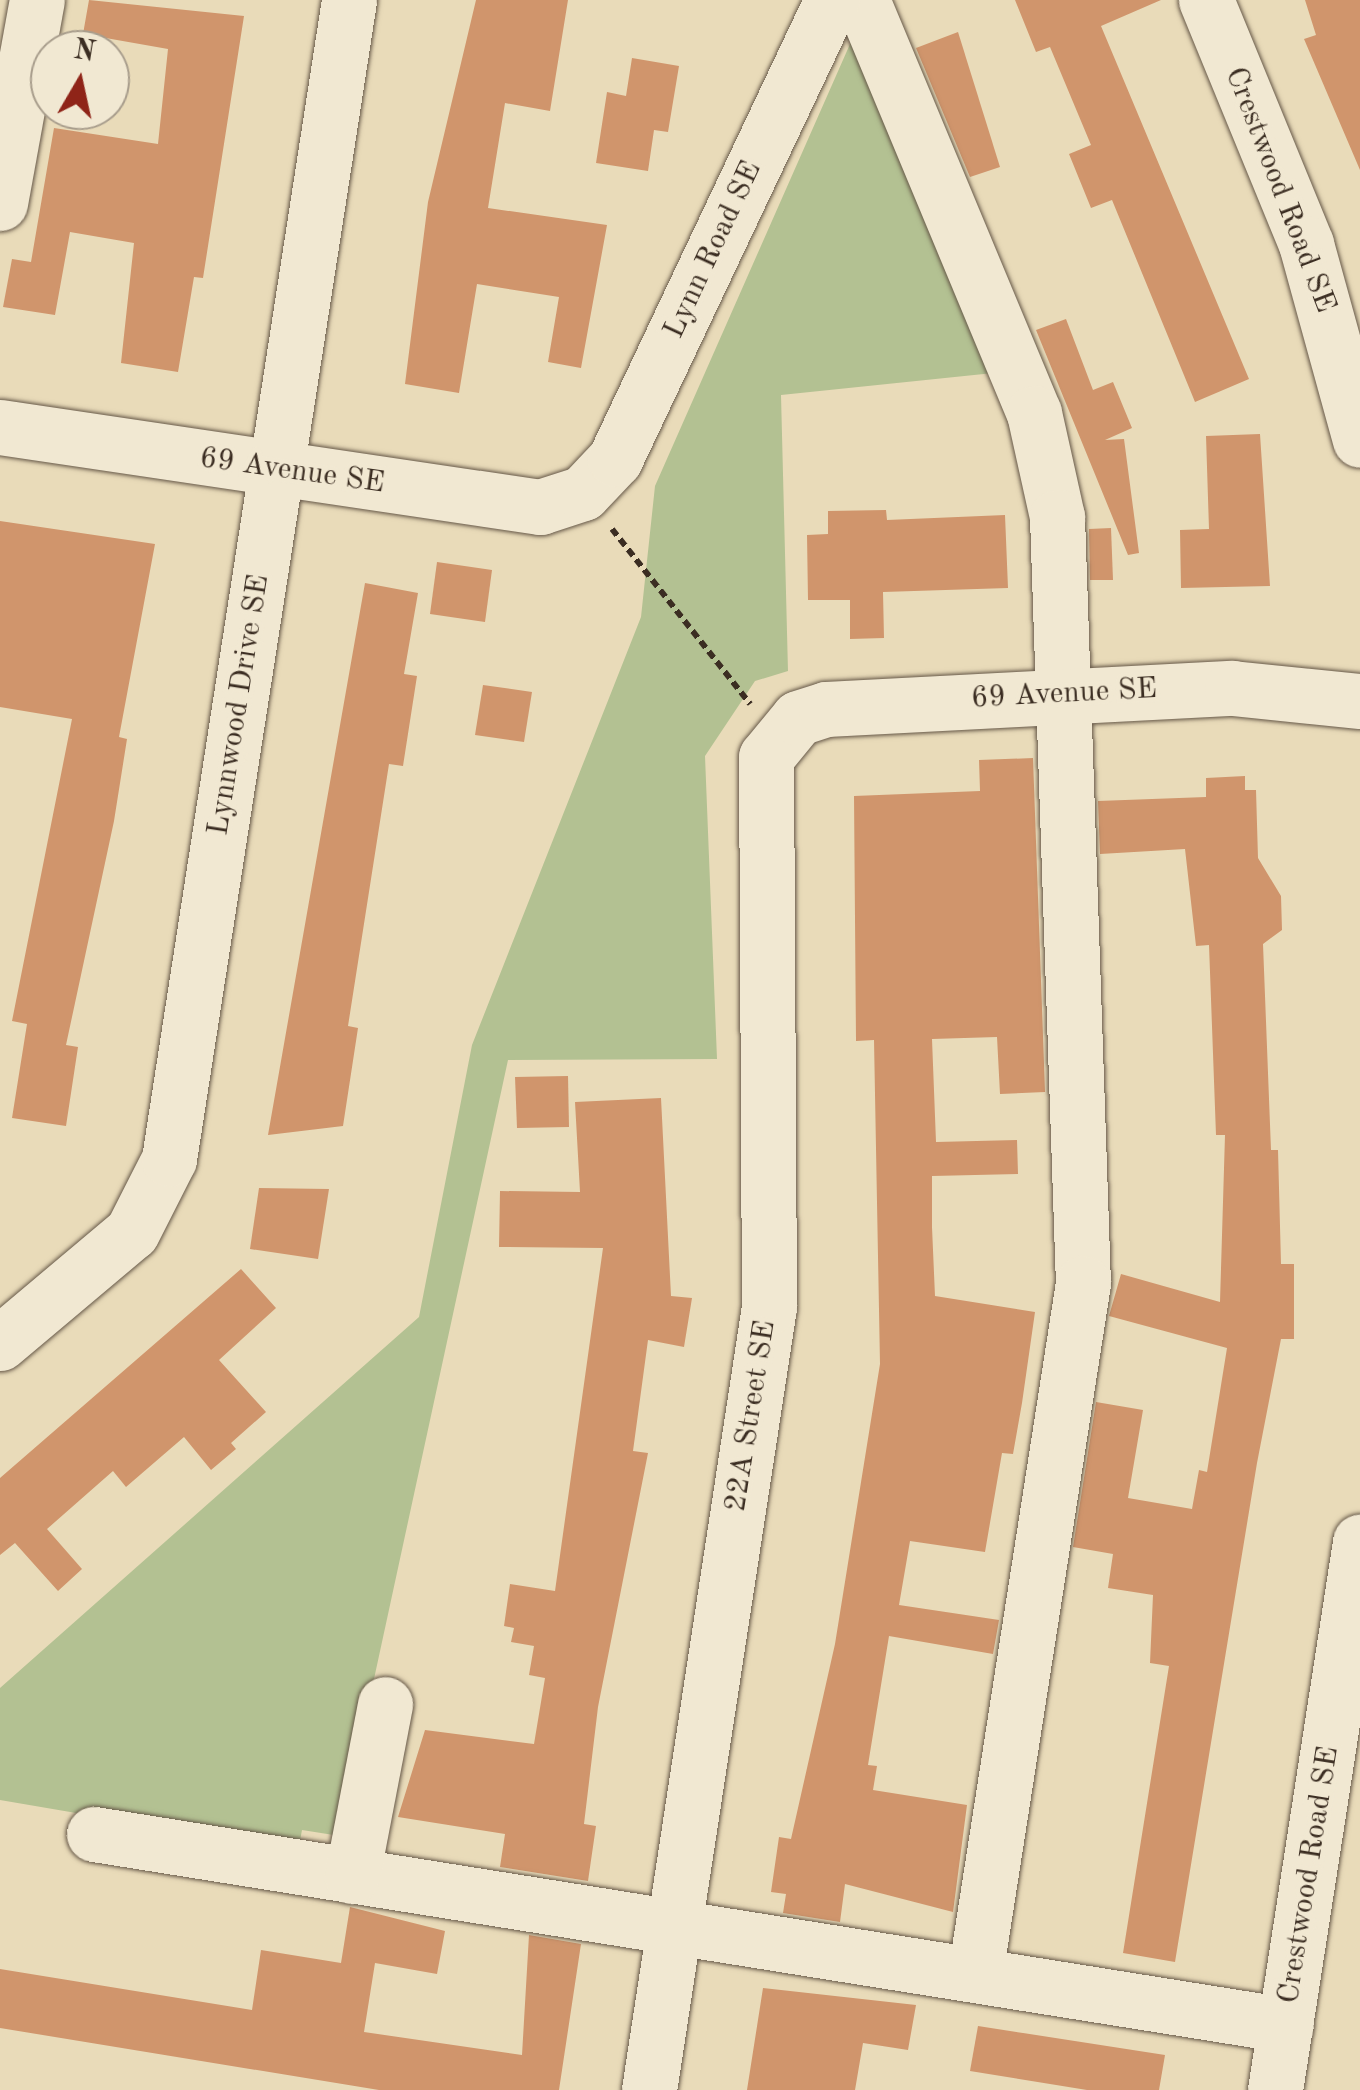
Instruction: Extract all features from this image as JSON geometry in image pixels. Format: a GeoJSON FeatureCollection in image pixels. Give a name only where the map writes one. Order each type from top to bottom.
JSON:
{"type":"FeatureCollection","features":[{"type":"Feature","properties":{"kind":"street"},"geometry":{"type":"LineString","coordinates":[[0,203],[38,0]]}},
{"type":"Feature","properties":{"kind":"street","name":"Lynnwood Drive SE"},"geometry":{"type":"LineString","coordinates":[[0,1343],[132,1232],[169,1159],[349,0]]}},
{"type":"Feature","properties":{"kind":"street","name":"Lynn Road SE"},"geometry":{"type":"LineString","coordinates":[[583,493],[614,458],[832,0]]}},
{"type":"Feature","properties":{"kind":"street"},"geometry":{"type":"LineString","coordinates":[[862,0],[1050,460],[1083,1283],[975,1974]]}},
{"type":"Feature","properties":{"kind":"street","name":"Crestwood Road SE"},"geometry":{"type":"LineString","coordinates":[[1212,2],[1306,244],[1360,440]]}},
{"type":"Feature","properties":{"kind":"street","name":"69 Avenue SE"},"geometry":{"type":"LineString","coordinates":[[0,428],[540,507],[583,493]]}},
{"type":"Feature","properties":{"kind":"street","name":"69 Avenue SE"},"geometry":{"type":"LineString","coordinates":[[778,740],[798,718],[826,709],[1060,692],[1232,688],[1360,701]]}},
{"type":"Feature","properties":{"kind":"street","name":"22A Street SE"},"geometry":{"type":"LineString","coordinates":[[649,2090],[670,1928],[768,1307],[761,786],[778,740]]}},
{"type":"Feature","properties":{"kind":"street","name":"Crestwood Road SE"},"geometry":{"type":"LineString","coordinates":[[1276,2090],[1360,1542]]}},
{"type":"Feature","properties":{"kind":"street"},"geometry":{"type":"LineString","coordinates":[[352,1876],[386,1704]]}},
{"type":"Feature","properties":{"kind":"street"},"geometry":{"type":"LineString","coordinates":[[94,1834],[1286,2024]]}},
{"type":"Feature","properties":{"kind":"path"},"geometry":{"type":"LineString","coordinates":[[583,493],[778,740]]}},
{"type":"Feature","properties":{"kind":"green space"},"geometry":{"type":"Polygon","coordinates":[[[854,35],[1003,372],[781,395],[788,671],[755,681],[705,756],[717,1059],[508,1060],[340,1836],[302,1830],[298,1851],[0,1800],[0,1688],[419,1317],[472,1045],[641,617],[655,486],[854,35]]]}},
{"type":"Feature","properties":{"kind":"building"},"geometry":{"type":"Polygon","coordinates":[[[89,0],[244,16],[203,278],[194,277],[178,372],[121,363],[134,243],[70,232],[55,315],[3,307],[12,259],[31,262],[54,130],[158,144],[168,49],[130,42],[130,30],[84,30],[89,0]]]}},
{"type":"Feature","properties":{"kind":"building"},"geometry":{"type":"Polygon","coordinates":[[[476,0],[568,0],[550,111],[505,103],[488,208],[607,225],[581,368],[548,362],[559,297],[477,284],[459,393],[405,384],[428,202],[476,0]]]}},
{"type":"Feature","properties":{"kind":"building"},"geometry":{"type":"Polygon","coordinates":[[[1015,0],[1161,0],[1101,26],[1249,379],[1195,402],[1112,200],[1091,208],[1069,154],[1091,145],[1050,47],[1036,52],[1015,0]]]}},
{"type":"Feature","properties":{"kind":"building"},"geometry":{"type":"Polygon","coordinates":[[[1305,0],[1360,0],[1360,170],[1304,39],[1316,35],[1305,0]]]}},
{"type":"Feature","properties":{"kind":"building"},"geometry":{"type":"Polygon","coordinates":[[[958,32],[1000,167],[970,177],[916,48],[958,32]]]}},
{"type":"Feature","properties":{"kind":"building"},"geometry":{"type":"Polygon","coordinates":[[[632,58],[679,66],[668,132],[654,130],[648,171],[596,163],[607,92],[626,96],[632,58]]]}},
{"type":"Feature","properties":{"kind":"building"},"geometry":{"type":"Polygon","coordinates":[[[1066,319],[1093,390],[1113,382],[1132,428],[1105,440],[1124,439],[1139,553],[1128,555],[1036,330],[1066,319]]]}},
{"type":"Feature","properties":{"kind":"building"},"geometry":{"type":"Polygon","coordinates":[[[1260,434],[1270,586],[1181,588],[1180,530],[1209,529],[1206,436],[1260,434]]]}},
{"type":"Feature","properties":{"kind":"building"},"geometry":{"type":"Polygon","coordinates":[[[886,510],[887,520],[1005,515],[1008,588],[883,592],[884,638],[850,639],[850,600],[808,600],[807,535],[828,534],[828,511],[886,510]]]}},
{"type":"Feature","properties":{"kind":"building"},"geometry":{"type":"Polygon","coordinates":[[[0,521],[155,544],[119,737],[127,739],[114,821],[66,1045],[78,1047],[66,1126],[12,1118],[27,1024],[12,1021],[72,719],[0,707],[0,521]]]}},
{"type":"Feature","properties":{"kind":"building"},"geometry":{"type":"Polygon","coordinates":[[[1111,528],[1113,580],[1090,580],[1089,529],[1111,528]]]}},
{"type":"Feature","properties":{"kind":"building"},"geometry":{"type":"Polygon","coordinates":[[[437,562],[492,570],[485,622],[430,614],[437,562]]]}},
{"type":"Feature","properties":{"kind":"building"},"geometry":{"type":"Polygon","coordinates":[[[365,583],[418,593],[404,674],[417,676],[403,766],[389,764],[348,1026],[358,1028],[343,1126],[268,1135],[365,583]]]}},
{"type":"Feature","properties":{"kind":"building"},"geometry":{"type":"Polygon","coordinates":[[[483,685],[532,692],[524,742],[475,735],[483,685]]]}},
{"type":"Feature","properties":{"kind":"building"},"geometry":{"type":"Polygon","coordinates":[[[1033,758],[1045,1092],[1000,1094],[997,1037],[932,1039],[936,1142],[1017,1140],[1018,1174],[932,1176],[935,1296],[1035,1312],[1022,1403],[1013,1454],[1002,1453],[985,1552],[910,1541],[899,1605],[999,1620],[993,1654],[889,1636],[868,1765],[877,1766],[873,1790],[967,1805],[953,1912],[845,1884],[840,1922],[783,1913],[786,1894],[771,1892],[779,1837],[791,1839],[835,1644],[880,1364],[874,1040],[856,1041],[854,796],[980,791],[979,760],[1033,758]]]}},
{"type":"Feature","properties":{"kind":"building"},"geometry":{"type":"Polygon","coordinates":[[[1245,776],[1245,790],[1256,790],[1258,858],[1281,896],[1282,930],[1263,944],[1271,1150],[1278,1150],[1281,1264],[1294,1264],[1294,1339],[1281,1339],[1257,1463],[1175,1962],[1123,1953],[1169,1666],[1150,1663],[1153,1595],[1108,1588],[1113,1554],[1073,1547],[1096,1402],[1143,1410],[1128,1498],[1192,1509],[1199,1470],[1207,1472],[1227,1348],[1109,1316],[1121,1274],[1220,1302],[1225,1135],[1216,1135],[1209,945],[1196,946],[1185,849],[1100,854],[1098,801],[1206,797],[1206,778],[1245,776]]]}},
{"type":"Feature","properties":{"kind":"building"},"geometry":{"type":"Polygon","coordinates":[[[568,1076],[569,1127],[517,1128],[515,1077],[568,1076]]]}},
{"type":"Feature","properties":{"kind":"building"},"geometry":{"type":"Polygon","coordinates":[[[661,1098],[671,1296],[692,1298],[684,1347],[648,1340],[633,1451],[648,1453],[598,1707],[584,1824],[596,1826],[588,1881],[500,1867],[505,1834],[398,1817],[425,1730],[534,1744],[545,1678],[529,1675],[534,1646],[511,1642],[514,1628],[504,1626],[510,1584],[555,1591],[603,1248],[499,1247],[500,1191],[580,1192],[575,1102],[661,1098]]]}},
{"type":"Feature","properties":{"kind":"building"},"geometry":{"type":"Polygon","coordinates":[[[259,1188],[329,1189],[318,1259],[250,1249],[259,1188]]]}},
{"type":"Feature","properties":{"kind":"building"},"geometry":{"type":"Polygon","coordinates":[[[241,1269],[276,1308],[219,1360],[266,1412],[231,1443],[236,1449],[211,1470],[184,1437],[126,1487],[113,1471],[47,1529],[82,1569],[58,1591],[15,1543],[0,1555],[0,1478],[241,1269]]]}},
{"type":"Feature","properties":{"kind":"building"},"geometry":{"type":"Polygon","coordinates":[[[350,1907],[445,1931],[437,1974],[375,1963],[364,2032],[522,2055],[529,1935],[581,1944],[559,2090],[379,2090],[0,2028],[0,1969],[252,2010],[261,1950],[341,1963],[350,1907]]]}},
{"type":"Feature","properties":{"kind":"building"},"geometry":{"type":"Polygon","coordinates":[[[763,1988],[916,2005],[908,2050],[863,2043],[855,2090],[747,2090],[763,1988]]]}},
{"type":"Feature","properties":{"kind":"building"},"geometry":{"type":"Polygon","coordinates":[[[978,2026],[1165,2055],[1159,2090],[1087,2090],[970,2071],[978,2026]]]}}]}
